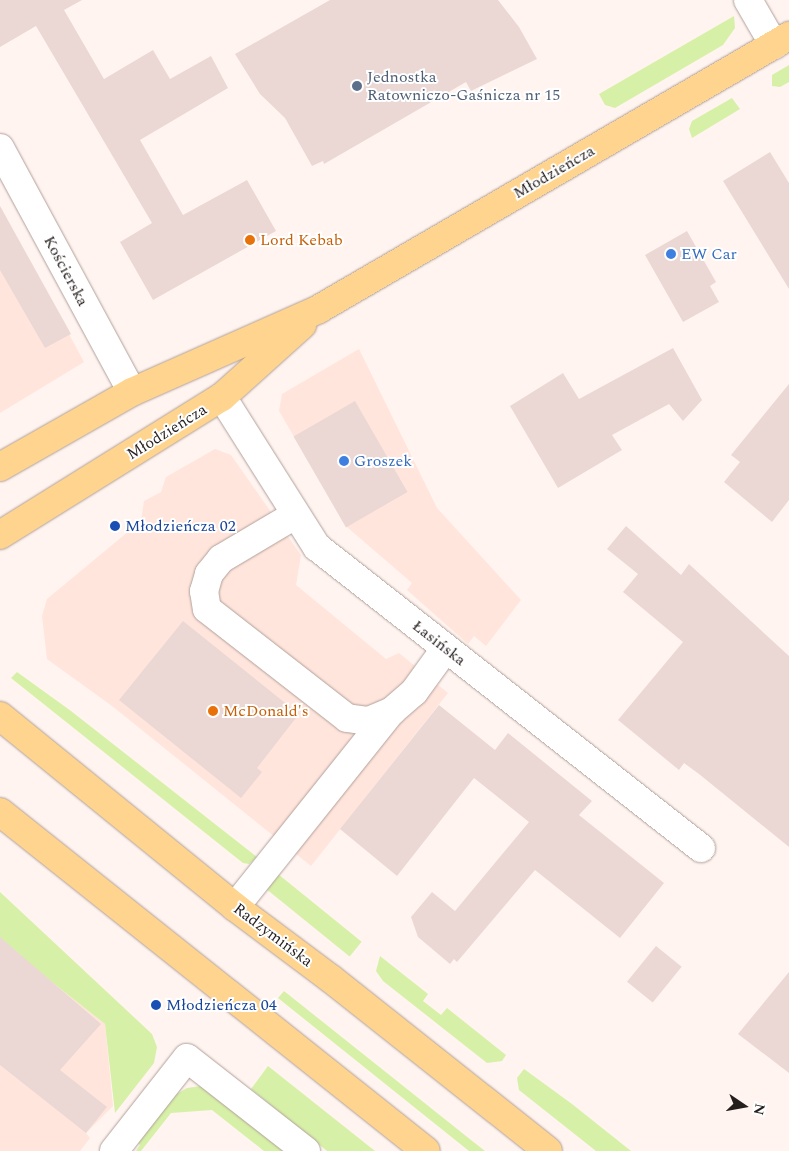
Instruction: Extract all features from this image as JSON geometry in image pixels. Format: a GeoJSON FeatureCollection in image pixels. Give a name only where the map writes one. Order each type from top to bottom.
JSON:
{"type":"FeatureCollection","features":[{"type":"Feature","properties":{"kind":"main road","name":"Młodzieńcza"},"geometry":{"type":"LineString","coordinates":[[0,467],[132,392],[319,310],[781,41]]}},
{"type":"Feature","properties":{"kind":"main road","name":"Młodzieńcza"},"geometry":{"type":"LineString","coordinates":[[0,535],[222,397],[319,310]]}},
{"type":"Feature","properties":{"kind":"main road","name":"Radzymińska"},"geometry":{"type":"LineString","coordinates":[[0,716],[235,907],[330,978],[548,1151]]}},
{"type":"Feature","properties":{"kind":"main road"},"geometry":{"type":"LineString","coordinates":[[0,812],[426,1151]]}},
{"type":"Feature","properties":{"kind":"street"},"geometry":{"type":"LineString","coordinates":[[748,0],[781,41]]}},
{"type":"Feature","properties":{"kind":"street","name":"Kościerska"},"geometry":{"type":"LineString","coordinates":[[0,148],[132,392]]}},
{"type":"Feature","properties":{"kind":"street","name":"Łasińska"},"geometry":{"type":"LineString","coordinates":[[222,397],[317,547],[701,848]]}},
{"type":"Feature","properties":{"kind":"street"},"geometry":{"type":"LineString","coordinates":[[295,515],[221,559],[209,574],[204,592],[207,609],[347,718],[369,721],[392,711]]}},
{"type":"Feature","properties":{"kind":"street"},"geometry":{"type":"LineString","coordinates":[[235,907],[392,711],[414,692],[446,648]]}},
{"type":"Feature","properties":{"kind":"street"},"geometry":{"type":"LineString","coordinates":[[114,1151],[186,1058],[306,1151]]}},
{"type":"Feature","properties":{"kind":"shaded area"},"geometry":{"type":"Polygon","coordinates":[[[0,206],[84,362],[0,413],[0,206]]]}},
{"type":"Feature","properties":{"kind":"shaded area"},"geometry":{"type":"Polygon","coordinates":[[[359,349],[437,508],[521,600],[486,646],[474,636],[468,644],[407,590],[412,583],[347,527],[279,411],[282,394],[359,349]]]}},
{"type":"Feature","properties":{"kind":"shaded area"},"geometry":{"type":"Polygon","coordinates":[[[215,449],[231,455],[301,555],[296,585],[386,659],[399,653],[448,693],[311,866],[112,706],[47,659],[42,616],[47,599],[141,521],[144,501],[161,492],[166,477],[215,449]]]}},
{"type":"Feature","properties":{"kind":"shaded area"},"geometry":{"type":"Polygon","coordinates":[[[0,941],[105,1024],[113,1106],[86,1133],[90,1138],[80,1151],[0,1151],[0,941]]]}},
{"type":"Feature","properties":{"kind":"green space"},"geometry":{"type":"Polygon","coordinates":[[[734,16],[735,28],[723,45],[615,108],[605,105],[599,94],[734,16]]]}},
{"type":"Feature","properties":{"kind":"green space"},"geometry":{"type":"Polygon","coordinates":[[[789,65],[789,82],[780,87],[772,86],[772,75],[789,65]]]}},
{"type":"Feature","properties":{"kind":"green space"},"geometry":{"type":"Polygon","coordinates":[[[732,98],[740,109],[692,138],[689,129],[692,121],[732,98]]]}},
{"type":"Feature","properties":{"kind":"green space"},"geometry":{"type":"Polygon","coordinates":[[[17,672],[71,711],[257,857],[249,864],[243,863],[11,678],[17,672]]]}},
{"type":"Feature","properties":{"kind":"green space"},"geometry":{"type":"Polygon","coordinates":[[[273,870],[362,942],[350,957],[261,885],[273,870]]]}},
{"type":"Feature","properties":{"kind":"green space"},"geometry":{"type":"Polygon","coordinates":[[[0,892],[152,1034],[157,1047],[154,1063],[115,1113],[105,1024],[0,941],[0,892]]]}},
{"type":"Feature","properties":{"kind":"green space"},"geometry":{"type":"Polygon","coordinates":[[[380,956],[428,994],[423,1001],[441,1015],[447,1008],[506,1055],[502,1061],[487,1063],[383,981],[376,971],[380,956]]]}},
{"type":"Feature","properties":{"kind":"green space"},"geometry":{"type":"Polygon","coordinates":[[[284,991],[485,1151],[469,1151],[278,998],[284,991]]]}},
{"type":"Feature","properties":{"kind":"green space"},"geometry":{"type":"Polygon","coordinates":[[[268,1066],[375,1151],[327,1151],[251,1089],[268,1066]]]}},
{"type":"Feature","properties":{"kind":"green space"},"geometry":{"type":"Polygon","coordinates":[[[524,1069],[631,1151],[596,1151],[519,1090],[517,1078],[524,1069]]]}},
{"type":"Feature","properties":{"kind":"green space"},"geometry":{"type":"Polygon","coordinates":[[[201,1086],[294,1151],[264,1151],[212,1110],[171,1113],[141,1151],[136,1151],[140,1145],[136,1142],[170,1098],[187,1088],[201,1086]]]}},
{"type":"Feature","properties":{"kind":"building"},"geometry":{"type":"Polygon","coordinates":[[[0,0],[82,0],[64,10],[104,79],[153,50],[170,79],[211,56],[228,88],[140,140],[183,215],[247,180],[276,231],[153,300],[120,242],[152,223],[36,26],[0,47],[0,0]]]}},
{"type":"Feature","properties":{"kind":"building","name":"Jednostka Ratowniczo-Gaśnicza nr 15"},"geometry":{"type":"Polygon","coordinates":[[[330,0],[498,0],[519,27],[537,59],[471,91],[466,82],[324,164],[323,161],[312,166],[285,118],[260,94],[235,54],[330,0]]]}},
{"type":"Feature","properties":{"kind":"building"},"geometry":{"type":"Polygon","coordinates":[[[770,152],[789,183],[789,289],[723,181],[770,152]]]}},
{"type":"Feature","properties":{"kind":"building"},"geometry":{"type":"Polygon","coordinates":[[[0,206],[71,334],[45,348],[0,270],[0,206]]]}},
{"type":"Feature","properties":{"kind":"building"},"geometry":{"type":"Polygon","coordinates":[[[687,231],[716,282],[710,286],[719,302],[683,322],[645,255],[687,231]]]}},
{"type":"Feature","properties":{"kind":"building"},"geometry":{"type":"Polygon","coordinates":[[[673,348],[702,400],[683,421],[669,404],[612,435],[622,450],[558,488],[510,406],[563,373],[579,399],[673,348]]]}},
{"type":"Feature","properties":{"kind":"building"},"geometry":{"type":"Polygon","coordinates":[[[789,384],[789,500],[772,522],[724,482],[740,462],[731,455],[789,384]]]}},
{"type":"Feature","properties":{"kind":"building"},"geometry":{"type":"Polygon","coordinates":[[[355,401],[408,492],[346,527],[294,436],[355,401]]]}},
{"type":"Feature","properties":{"kind":"building"},"geometry":{"type":"Polygon","coordinates":[[[626,526],[681,575],[689,564],[789,656],[789,847],[699,774],[684,763],[679,770],[618,720],[683,642],[623,592],[638,574],[607,549],[626,526]]]}},
{"type":"Feature","properties":{"kind":"building","name":"McDonald's"},"geometry":{"type":"Polygon","coordinates":[[[183,621],[299,714],[257,768],[262,772],[241,798],[119,700],[183,621]]]}},
{"type":"Feature","properties":{"kind":"building"},"geometry":{"type":"Polygon","coordinates":[[[439,705],[495,750],[508,733],[592,801],[579,815],[664,883],[620,938],[535,870],[457,962],[454,959],[450,964],[418,937],[411,917],[432,892],[455,911],[529,822],[474,778],[397,876],[340,829],[439,705]]]}},
{"type":"Feature","properties":{"kind":"building"},"geometry":{"type":"Polygon","coordinates":[[[0,937],[101,1024],[60,1070],[107,1107],[86,1133],[0,1065],[0,937]]]}},
{"type":"Feature","properties":{"kind":"building"},"geometry":{"type":"Polygon","coordinates":[[[656,946],[682,967],[653,1003],[627,982],[656,946]]]}},
{"type":"Feature","properties":{"kind":"building"},"geometry":{"type":"Polygon","coordinates":[[[789,972],[789,1073],[738,1034],[789,972]]]}},
{"type":"Feature","properties":{"kind":"place","name":"Jednostka Ratowniczo-Gaśnicza nr 15"},"geometry":{"type":"Point","coordinates":[357,86]}},
{"type":"Feature","properties":{"kind":"place","name":"Lord Kebab"},"geometry":{"type":"Point","coordinates":[250,240]}},
{"type":"Feature","properties":{"kind":"place","name":"EW Car"},"geometry":{"type":"Point","coordinates":[671,254]}},
{"type":"Feature","properties":{"kind":"place","name":"Groszek"},"geometry":{"type":"Point","coordinates":[344,461]}},
{"type":"Feature","properties":{"kind":"place","name":"Młodzieńcza 02"},"geometry":{"type":"Point","coordinates":[115,526]}},
{"type":"Feature","properties":{"kind":"place","name":"McDonald's"},"geometry":{"type":"Point","coordinates":[213,711]}},
{"type":"Feature","properties":{"kind":"place","name":"Młodzieńcza 04"},"geometry":{"type":"Point","coordinates":[156,1005]}}]}
